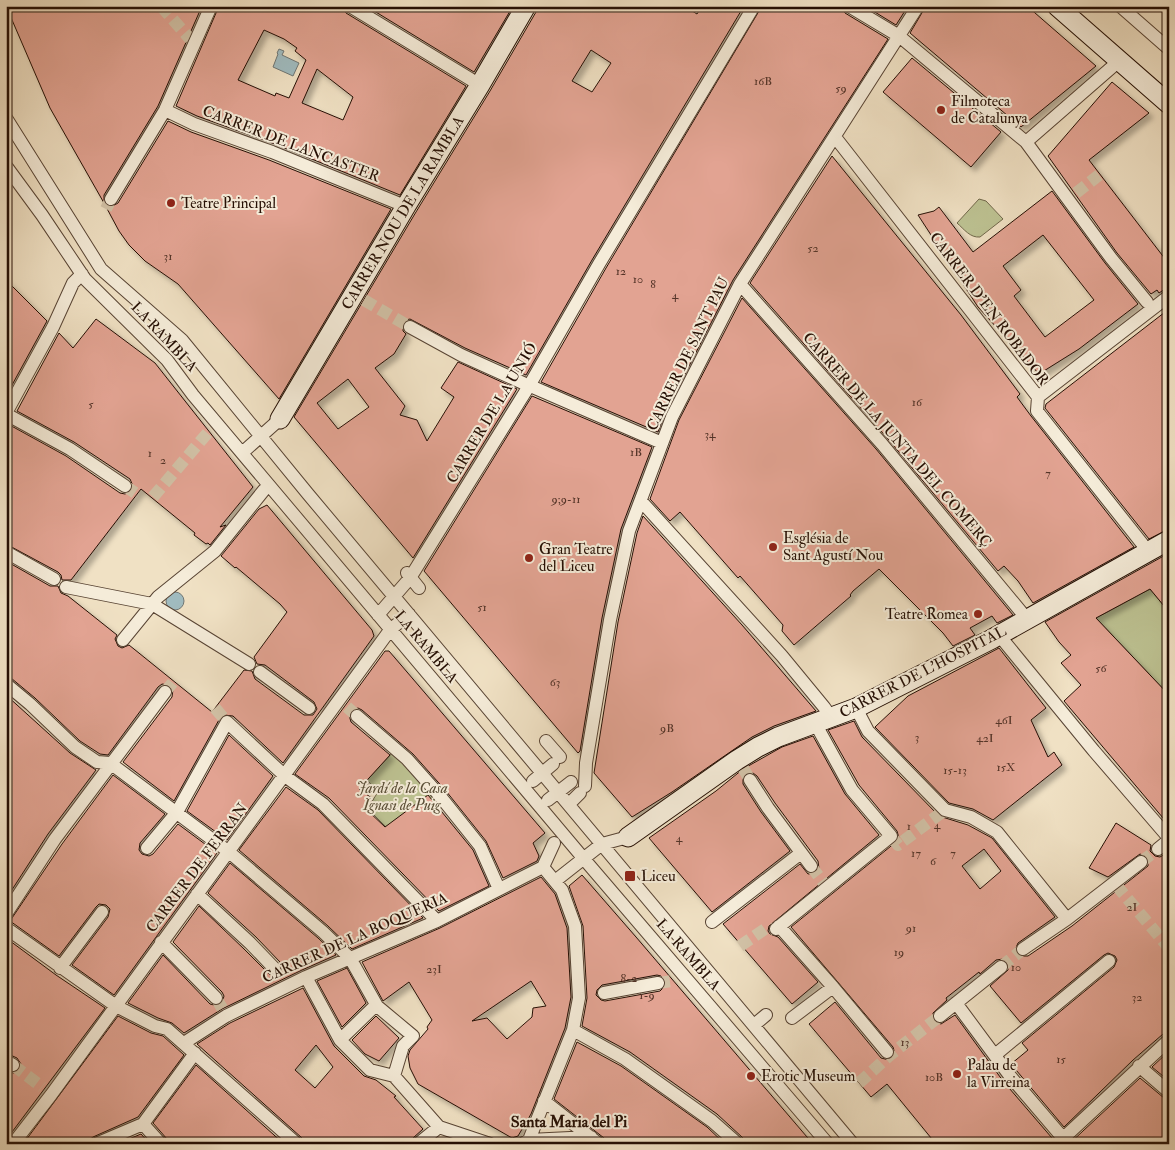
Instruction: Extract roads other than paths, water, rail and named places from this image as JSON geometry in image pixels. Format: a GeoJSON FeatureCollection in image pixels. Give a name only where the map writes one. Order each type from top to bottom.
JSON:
{"type":"FeatureCollection","features":[{"type":"Feature","properties":{"kind":"street"},"geometry":{"type":"LineString","coordinates":[[111,199],[165,110],[192,42],[212,6]]}},
{"type":"Feature","properties":{"kind":"street"},"geometry":{"type":"LineString","coordinates":[[350,6],[480,86]]}},
{"type":"Feature","properties":{"kind":"street","name":"CARRER NOU DE LA RAMBLA"},"geometry":{"type":"LineString","coordinates":[[280,419],[359,297],[405,206],[480,86],[526,6]]}},
{"type":"Feature","properties":{"kind":"street","name":"CARRER DE LA UNIÓ"},"geometry":{"type":"LineString","coordinates":[[378,615],[408,576],[529,386],[754,6]]}},
{"type":"Feature","properties":{"kind":"street"},"geometry":{"type":"LineString","coordinates":[[849,6],[899,36],[1026,142],[1072,196],[1111,258],[1147,302]]}},
{"type":"Feature","properties":{"kind":"street","name":"CARRER DE SANT PAU"},"geometry":{"type":"LineString","coordinates":[[568,804],[582,790],[610,620],[630,531],[672,417],[740,284],[918,6]]}},
{"type":"Feature","properties":{"kind":"street"},"geometry":{"type":"LineString","coordinates":[[1057,6],[1169,104]]}},
{"type":"Feature","properties":{"kind":"street"},"geometry":{"type":"LineString","coordinates":[[1120,6],[1169,49]]}},
{"type":"Feature","properties":{"kind":"street"},"geometry":{"type":"LineString","coordinates":[[1026,142],[1120,61]]}},
{"type":"Feature","properties":{"kind":"street","name":"CARRER DE LANCASTER"},"geometry":{"type":"LineString","coordinates":[[165,110],[194,124],[272,152],[405,206]]}},
{"type":"Feature","properties":{"kind":"street","name":"LA RAMBLA"},"geometry":{"type":"LineString","coordinates":[[6,118],[101,269],[182,340],[409,614],[538,777],[554,796],[568,804],[853,1144]]}},
{"type":"Feature","properties":{"kind":"street","name":"CARRER D'EN ROBADOR"},"geometry":{"type":"LineString","coordinates":[[835,137],[1038,397],[1037,411],[1148,551]]}},
{"type":"Feature","properties":{"kind":"street","name":"LA RAMBLA"},"geometry":{"type":"LineString","coordinates":[[6,166],[42,214],[82,274],[167,360],[193,395],[581,861],[828,1144]]}},
{"type":"Feature","properties":{"kind":"street"},"geometry":{"type":"LineString","coordinates":[[82,274],[73,283],[53,327],[6,414],[70,449],[125,486]]}},
{"type":"Feature","properties":{"kind":"street","name":"CARRER DE LA JUNTA DEL COMERÇ"},"geometry":{"type":"LineString","coordinates":[[740,284],[882,444],[1027,619]]}},
{"type":"Feature","properties":{"kind":"street"},"geometry":{"type":"LineString","coordinates":[[1038,397],[1169,296]]}},
{"type":"Feature","properties":{"kind":"street"},"geometry":{"type":"LineString","coordinates":[[410,327],[461,355],[662,443]]}},
{"type":"Feature","properties":{"kind":"street"},"geometry":{"type":"LineString","coordinates":[[242,453],[280,419]]}},
{"type":"Feature","properties":{"kind":"street"},"geometry":{"type":"LineString","coordinates":[[123,640],[158,597],[215,551],[264,490]]}},
{"type":"Feature","properties":{"kind":"street"},"geometry":{"type":"LineString","coordinates":[[641,501],[782,656],[824,707],[823,720],[852,790],[891,836],[777,928],[833,987],[888,1052]]}},
{"type":"Feature","properties":{"kind":"street","name":"CARRER DE L'HOSPITAL"},"geometry":{"type":"LineString","coordinates":[[624,839],[740,764],[772,740],[856,708],[992,639],[1169,540]]}},
{"type":"Feature","properties":{"kind":"street"},"geometry":{"type":"LineString","coordinates":[[6,552],[54,579]]}},
{"type":"Feature","properties":{"kind":"street"},"geometry":{"type":"LineString","coordinates":[[408,576],[419,588]]}},
{"type":"Feature","properties":{"kind":"street"},"geometry":{"type":"LineString","coordinates":[[66,587],[152,604],[249,664]]}},
{"type":"Feature","properties":{"kind":"street","name":"CARRER DE FERRAN"},"geometry":{"type":"LineString","coordinates":[[14,1144],[47,1091],[116,1006],[161,942],[285,776],[316,715],[343,704],[390,630],[409,614]]}},
{"type":"Feature","properties":{"kind":"street"},"geometry":{"type":"LineString","coordinates":[[1003,640],[1169,839],[1158,849]]}},
{"type":"Feature","properties":{"kind":"street"},"geometry":{"type":"LineString","coordinates":[[260,672],[316,715]]}},
{"type":"Feature","properties":{"kind":"street"},"geometry":{"type":"LineString","coordinates":[[6,684],[75,746],[96,762],[110,763],[229,852],[350,958],[376,1006],[413,1036],[403,1046],[394,1076]]}},
{"type":"Feature","properties":{"kind":"street"},"geometry":{"type":"LineString","coordinates":[[6,914],[55,839],[165,692]]}},
{"type":"Feature","properties":{"kind":"street"},"geometry":{"type":"LineString","coordinates":[[856,708],[868,731],[945,810],[971,817],[997,832],[1067,919]]}},
{"type":"Feature","properties":{"kind":"street"},"geometry":{"type":"LineString","coordinates":[[357,716],[407,759],[440,796],[480,846],[498,889]]}},
{"type":"Feature","properties":{"kind":"street"},"geometry":{"type":"LineString","coordinates":[[147,848],[177,812],[227,722],[285,776],[323,804],[437,921]]}},
{"type":"Feature","properties":{"kind":"street"},"geometry":{"type":"LineString","coordinates":[[538,777],[556,761],[546,741]]}},
{"type":"Feature","properties":{"kind":"street"},"geometry":{"type":"LineString","coordinates":[[750,780],[811,866]]}},
{"type":"Feature","properties":{"kind":"street"},"geometry":{"type":"LineString","coordinates":[[554,796],[571,782]]}},
{"type":"Feature","properties":{"kind":"street"},"geometry":{"type":"LineString","coordinates":[[558,886],[581,861],[602,844],[624,839]]}},
{"type":"Feature","properties":{"kind":"street"},"geometry":{"type":"LineString","coordinates":[[554,843],[543,867],[558,886],[575,926],[579,998],[573,1030],[526,1142],[595,1140]]}},
{"type":"Feature","properties":{"kind":"street"},"geometry":{"type":"LineString","coordinates":[[712,922],[801,853]]}},
{"type":"Feature","properties":{"kind":"street"},"geometry":{"type":"LineString","coordinates":[[1023,949],[1115,884],[1141,862]]}},
{"type":"Feature","properties":{"kind":"street","name":"CARRER DE LA BOQUERIA"},"geometry":{"type":"LineString","coordinates":[[184,1043],[226,1014],[283,986],[437,921],[543,867]]}},
{"type":"Feature","properties":{"kind":"street"},"geometry":{"type":"LineString","coordinates":[[197,894],[274,968]]}},
{"type":"Feature","properties":{"kind":"street"},"geometry":{"type":"LineString","coordinates":[[60,968],[102,912]]}},
{"type":"Feature","properties":{"kind":"street"},"geometry":{"type":"LineString","coordinates":[[6,928],[116,1006],[155,1026],[167,1029],[297,1144]]}},
{"type":"Feature","properties":{"kind":"street"},"geometry":{"type":"LineString","coordinates":[[161,942],[216,998]]}},
{"type":"Feature","properties":{"kind":"street"},"geometry":{"type":"LineString","coordinates":[[995,1055],[1108,961]]}},
{"type":"Feature","properties":{"kind":"street"},"geometry":{"type":"LineString","coordinates":[[940,1016],[1002,966]]}},
{"type":"Feature","properties":{"kind":"street"},"geometry":{"type":"LineString","coordinates":[[306,977],[340,1040],[370,1070],[394,1076],[439,1127],[490,1144]]}},
{"type":"Feature","properties":{"kind":"street"},"geometry":{"type":"LineString","coordinates":[[604,993],[658,983]]}},
{"type":"Feature","properties":{"kind":"street"},"geometry":{"type":"LineString","coordinates":[[792,1018],[833,987]]}},
{"type":"Feature","properties":{"kind":"street"},"geometry":{"type":"LineString","coordinates":[[956,1003],[1060,1141],[1169,1040]]}},
{"type":"Feature","properties":{"kind":"street"},"geometry":{"type":"LineString","coordinates":[[340,1040],[376,1006]]}},
{"type":"Feature","properties":{"kind":"street"},"geometry":{"type":"LineString","coordinates":[[736,1030],[766,1015]]}},
{"type":"Feature","properties":{"kind":"street"},"geometry":{"type":"LineString","coordinates":[[573,1030],[626,1059],[712,1122],[738,1144]]}},
{"type":"Feature","properties":{"kind":"street"},"geometry":{"type":"LineString","coordinates":[[96,1144],[143,1124],[195,1053]]}},
{"type":"Feature","properties":{"kind":"street"},"geometry":{"type":"LineString","coordinates":[[1139,1066],[1169,1092]]}},
{"type":"Feature","properties":{"kind":"street"},"geometry":{"type":"LineString","coordinates":[[544,1100],[595,1140]]}},
{"type":"Feature","properties":{"kind":"street"},"geometry":{"type":"LineString","coordinates":[[143,1124],[161,1144]]}},
{"type":"Feature","properties":{"kind":"street"},"geometry":{"type":"LineString","coordinates":[[418,1144],[439,1127]]}},
{"type":"Feature","properties":{"kind":"street"},"geometry":{"type":"LineString","coordinates":[[6,1138],[14,1144]]}},
{"type":"Feature","properties":{"kind":"water"},"geometry":{"type":"Polygon","coordinates":[[[279,49],[284,51],[282,55],[299,63],[293,76],[273,67],[279,49]]]}},
{"type":"Feature","properties":{"kind":"water"},"geometry":{"type":"Polygon","coordinates":[[[175,592],[181,595],[184,601],[181,607],[175,610],[169,607],[166,601],[169,595],[175,592]]]}},
{"type":"Feature","properties":{"kind":"tunnel"},"geometry":{"type":"LineString","coordinates":[[161,6],[190,39]]}},
{"type":"Feature","properties":{"kind":"tunnel"},"geometry":{"type":"LineString","coordinates":[[1076,193],[1099,175]]}},
{"type":"Feature","properties":{"kind":"tunnel"},"geometry":{"type":"LineString","coordinates":[[106,209],[111,199]]}},
{"type":"Feature","properties":{"kind":"tunnel"},"geometry":{"type":"LineString","coordinates":[[364,300],[410,327]]}},
{"type":"Feature","properties":{"kind":"tunnel"},"geometry":{"type":"LineString","coordinates":[[153,497],[210,430]]}},
{"type":"Feature","properties":{"kind":"tunnel"},"geometry":{"type":"LineString","coordinates":[[125,486],[137,494]]}},
{"type":"Feature","properties":{"kind":"tunnel"},"geometry":{"type":"LineString","coordinates":[[165,692],[174,681]]}},
{"type":"Feature","properties":{"kind":"tunnel"},"geometry":{"type":"LineString","coordinates":[[347,707],[357,716]]}},
{"type":"Feature","properties":{"kind":"tunnel"},"geometry":{"type":"LineString","coordinates":[[215,708],[227,722]]}},
{"type":"Feature","properties":{"kind":"tunnel"},"geometry":{"type":"LineString","coordinates":[[743,768],[750,780]]}},
{"type":"Feature","properties":{"kind":"tunnel"},"geometry":{"type":"LineString","coordinates":[[891,836],[898,845],[945,810]]}},
{"type":"Feature","properties":{"kind":"tunnel"},"geometry":{"type":"LineString","coordinates":[[1141,862],[1158,849]]}},
{"type":"Feature","properties":{"kind":"tunnel"},"geometry":{"type":"LineString","coordinates":[[811,866],[826,886]]}},
{"type":"Feature","properties":{"kind":"tunnel"},"geometry":{"type":"LineString","coordinates":[[1116,885],[1169,948]]}},
{"type":"Feature","properties":{"kind":"tunnel"},"geometry":{"type":"LineString","coordinates":[[740,946],[765,929],[776,929]]}},
{"type":"Feature","properties":{"kind":"tunnel"},"geometry":{"type":"LineString","coordinates":[[1001,967],[1023,949]]}},
{"type":"Feature","properties":{"kind":"tunnel"},"geometry":{"type":"LineString","coordinates":[[274,968],[282,985]]}},
{"type":"Feature","properties":{"kind":"tunnel"},"geometry":{"type":"LineString","coordinates":[[658,983],[673,981]]}},
{"type":"Feature","properties":{"kind":"tunnel"},"geometry":{"type":"LineString","coordinates":[[216,998],[225,1013]]}},
{"type":"Feature","properties":{"kind":"tunnel"},"geometry":{"type":"LineString","coordinates":[[859,1083],[890,1055],[940,1016]]}},
{"type":"Feature","properties":{"kind":"tunnel"},"geometry":{"type":"LineString","coordinates":[[13,1065],[42,1087]]}},
{"type":"Feature","properties":{"kind":"place","name":"Filmoteca de Catalunya"},"geometry":{"type":"Point","coordinates":[941,110]}},
{"type":"Feature","properties":{"kind":"place","name":"Teatre Principal"},"geometry":{"type":"Point","coordinates":[171,203]}},
{"type":"Feature","properties":{"kind":"place","name":"Església de Sant Agustí Nou"},"geometry":{"type":"Point","coordinates":[773,547]}},
{"type":"Feature","properties":{"kind":"place","name":"Gran Teatre del Liceu"},"geometry":{"type":"Point","coordinates":[529,558]}},
{"type":"Feature","properties":{"kind":"place","name":"Teatre Romea"},"geometry":{"type":"Point","coordinates":[978,614]}},
{"type":"Feature","properties":{"kind":"place","name":"Liceu"},"geometry":{"type":"Point","coordinates":[630,876]}},
{"type":"Feature","properties":{"kind":"place","name":"Palau de la Virreina"},"geometry":{"type":"Point","coordinates":[957,1074]}},
{"type":"Feature","properties":{"kind":"place","name":"Erotic Museum"},"geometry":{"type":"Point","coordinates":[751,1076]}},
{"type":"Feature","properties":{"kind":"district","name":"Santa Maria del Pi"},"geometry":{"type":"Point","coordinates":[569,1122]}},
{"type":"Feature","properties":{"kind":"park label","name":"Jardí de la Casa Ignasi de Puig"},"geometry":{"type":"Point","coordinates":[402,796]}}]}
